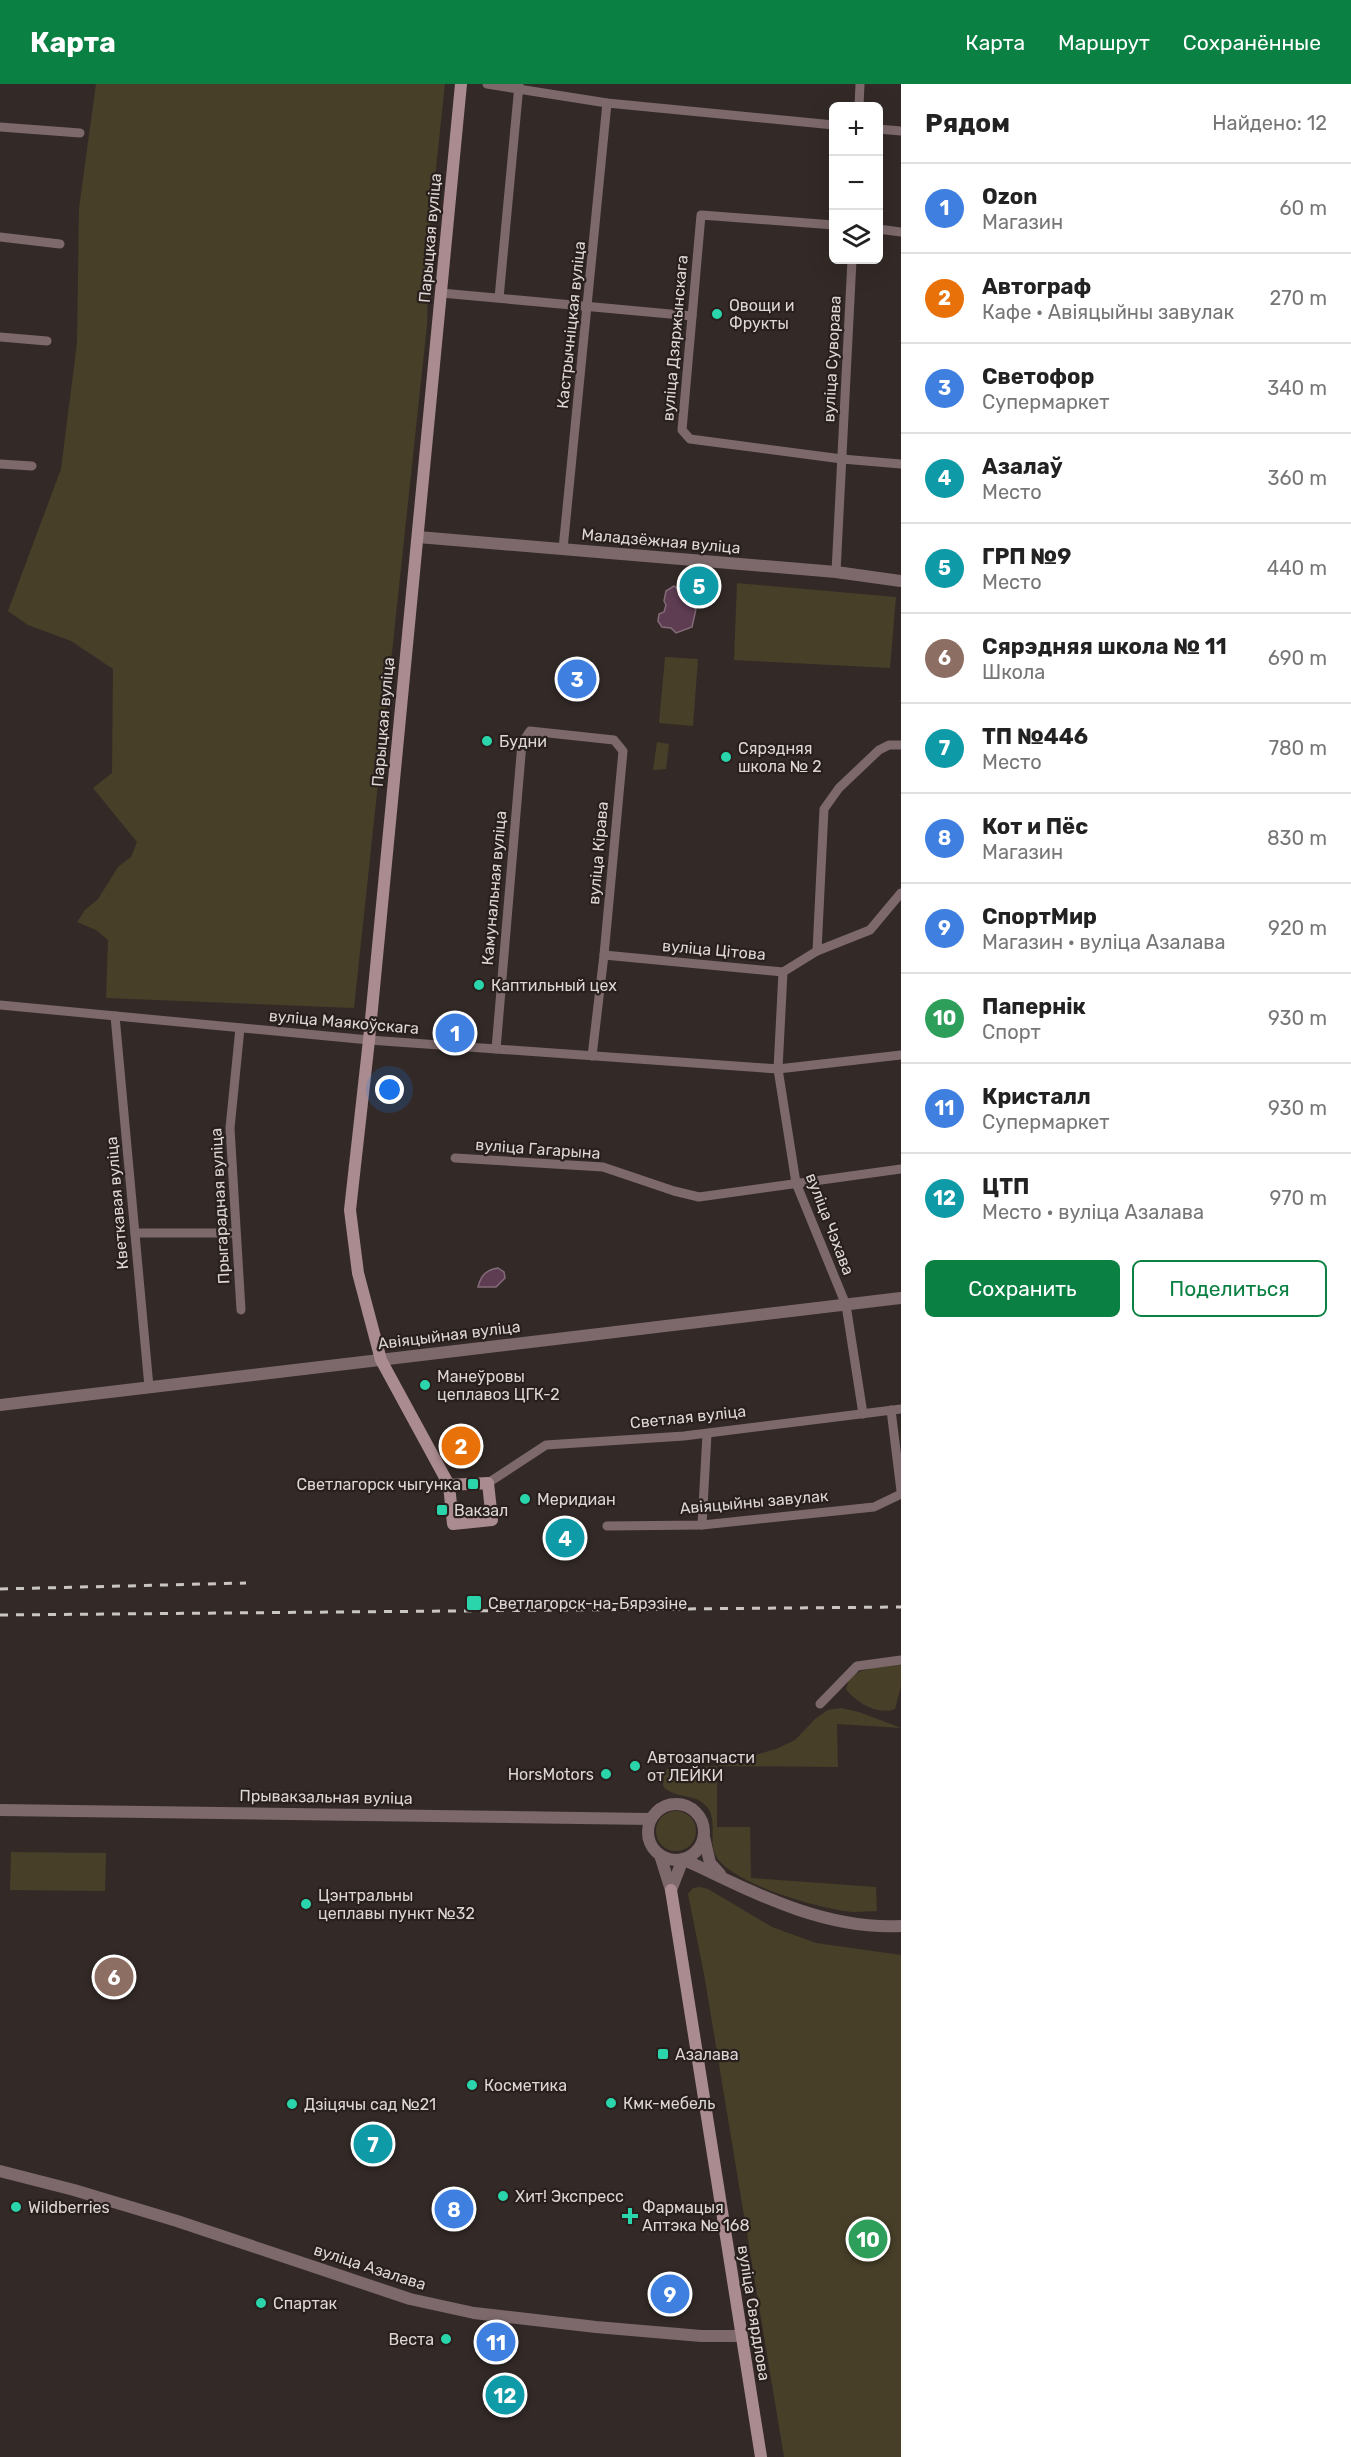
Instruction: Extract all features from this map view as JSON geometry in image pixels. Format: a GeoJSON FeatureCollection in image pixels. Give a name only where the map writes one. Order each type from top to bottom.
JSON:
{"type":"FeatureCollection","features":[{"type":"Feature","properties":{"kind":"main road","name":"Парыцкая вуліца"},"geometry":{"type":"LineString","coordinates":[[381,1360],[358,1274],[350,1210],[369,1040],[461,84]]}},
{"type":"Feature","properties":{"kind":"main road"},"geometry":{"type":"LineString","coordinates":[[381,1360],[449,1485],[453,1524],[492,1520],[488,1483],[449,1485]]}},
{"type":"Feature","properties":{"kind":"main road","name":"вуліца Свярдлова"},"geometry":{"type":"LineString","coordinates":[[670,1890],[761,2457]]}},
{"type":"Feature","properties":{"kind":"street"},"geometry":{"type":"LineString","coordinates":[[487,84],[519,87],[607,103],[829,125]]}},
{"type":"Feature","properties":{"kind":"street"},"geometry":{"type":"LineString","coordinates":[[859,102],[860,84]]}},
{"type":"Feature","properties":{"kind":"street"},"geometry":{"type":"LineString","coordinates":[[499,298],[519,87]]}},
{"type":"Feature","properties":{"kind":"street","name":"Кастрычніцкая вуліца"},"geometry":{"type":"LineString","coordinates":[[563,549],[607,103]]}},
{"type":"Feature","properties":{"kind":"street"},"geometry":{"type":"LineString","coordinates":[[0,127],[80,133]]}},
{"type":"Feature","properties":{"kind":"street"},"geometry":{"type":"LineString","coordinates":[[883,129],[901,131]]}},
{"type":"Feature","properties":{"kind":"street","name":"вуліца Дзяржынскага"},"geometry":{"type":"LineString","coordinates":[[829,225],[701,215],[682,430],[690,440],[842,459]]}},
{"type":"Feature","properties":{"kind":"street"},"geometry":{"type":"LineString","coordinates":[[883,230],[901,232]]}},
{"type":"Feature","properties":{"kind":"street"},"geometry":{"type":"LineString","coordinates":[[0,237],[60,244]]}},
{"type":"Feature","properties":{"kind":"street","name":"вуліца Суворава"},"geometry":{"type":"LineString","coordinates":[[836,572],[852,264]]}},
{"type":"Feature","properties":{"kind":"street"},"geometry":{"type":"LineString","coordinates":[[441,293],[692,316]]}},
{"type":"Feature","properties":{"kind":"street"},"geometry":{"type":"LineString","coordinates":[[0,337],[47,341]]}},
{"type":"Feature","properties":{"kind":"street"},"geometry":{"type":"LineString","coordinates":[[842,459],[901,464]]}},
{"type":"Feature","properties":{"kind":"street"},"geometry":{"type":"LineString","coordinates":[[0,464],[32,466]]}},
{"type":"Feature","properties":{"kind":"street","name":"Маладзёжная вуліца"},"geometry":{"type":"LineString","coordinates":[[418,537],[836,572],[901,581]]}},
{"type":"Feature","properties":{"kind":"street","name":"вуліца Кірава"},"geometry":{"type":"LineString","coordinates":[[530,731],[615,740],[622,752],[604,955],[592,1056]]}},
{"type":"Feature","properties":{"kind":"street","name":"Камунальная вуліца"},"geometry":{"type":"LineString","coordinates":[[496,1049],[522,743],[530,731]]}},
{"type":"Feature","properties":{"kind":"street"},"geometry":{"type":"LineString","coordinates":[[817,951],[824,808],[839,788],[879,750],[889,745],[901,745]]}},
{"type":"Feature","properties":{"kind":"street","name":"вуліца Цітова"},"geometry":{"type":"LineString","coordinates":[[604,955],[783,972],[817,951],[870,930],[901,893]]}},
{"type":"Feature","properties":{"kind":"street","name":"вуліца Чэхава"},"geometry":{"type":"LineString","coordinates":[[783,972],[778,1069],[796,1183],[846,1305],[863,1414]]}},
{"type":"Feature","properties":{"kind":"street","name":"вуліца Маякоўскага"},"geometry":{"type":"LineString","coordinates":[[0,1005],[369,1040],[778,1069],[901,1054]]}},
{"type":"Feature","properties":{"kind":"street","name":"Кветкавая вуліца"},"geometry":{"type":"LineString","coordinates":[[115,1016],[149,1387]]}},
{"type":"Feature","properties":{"kind":"street","name":"Прыгарадная вуліца"},"geometry":{"type":"LineString","coordinates":[[240,1028],[230,1128],[241,1310]]}},
{"type":"Feature","properties":{"kind":"street","name":"вуліца Гагарына"},"geometry":{"type":"LineString","coordinates":[[455,1158],[603,1167],[699,1197],[901,1169]]}},
{"type":"Feature","properties":{"kind":"street"},"geometry":{"type":"LineString","coordinates":[[135,1233],[235,1233]]}},
{"type":"Feature","properties":{"kind":"street","name":"Авіяцыйная вуліца"},"geometry":{"type":"LineString","coordinates":[[0,1405],[901,1298]]}},
{"type":"Feature","properties":{"kind":"street","name":"Светлая вуліца"},"geometry":{"type":"LineString","coordinates":[[488,1483],[546,1445],[707,1434],[896,1410]]}},
{"type":"Feature","properties":{"kind":"street","name":"Авіяцыйны завулак"},"geometry":{"type":"LineString","coordinates":[[607,1526],[702,1525],[874,1507],[901,1493],[896,1410]]}},
{"type":"Feature","properties":{"kind":"street"},"geometry":{"type":"LineString","coordinates":[[702,1525],[707,1434]]}},
{"type":"Feature","properties":{"kind":"street"},"geometry":{"type":"LineString","coordinates":[[820,1704],[857,1666],[901,1660]]}},
{"type":"Feature","properties":{"kind":"street"},"geometry":{"type":"LineString","coordinates":[[728,1881],[710,1863],[702,1821],[692,1808],[677,1803],[662,1807],[648,1826],[650,1842],[660,1855],[667,1859],[683,1859],[728,1881],[758,1895],[822,1918],[889,1927],[901,1926]]}},
{"type":"Feature","properties":{"kind":"street","name":"Прывакзальная вуліца"},"geometry":{"type":"LineString","coordinates":[[0,1810],[651,1819]]}},
{"type":"Feature","properties":{"kind":"street"},"geometry":{"type":"LineString","coordinates":[[670,1890],[683,1859],[697,1851],[704,1837]]}},
{"type":"Feature","properties":{"kind":"street","name":"вуліца Свярдлова"},"geometry":{"type":"LineString","coordinates":[[660,1855],[670,1890]]}},
{"type":"Feature","properties":{"kind":"street","name":"вуліца Азалава"},"geometry":{"type":"LineString","coordinates":[[0,2171],[74,2190],[177,2221],[410,2299],[464,2311],[596,2327],[701,2336],[741,2336]]}},
{"type":"Feature","properties":{"kind":"shaded area"},"geometry":{"type":"Polygon","coordinates":[[[96,84],[445,84],[430,224],[427,325],[354,1008],[106,998],[108,940],[96,930],[77,922],[85,910],[98,899],[118,867],[131,857],[137,842],[93,788],[112,773],[113,669],[71,641],[28,625],[8,611],[61,469],[77,343],[79,208],[96,84]]]}},
{"type":"Feature","properties":{"kind":"shaded area"},"geometry":{"type":"Polygon","coordinates":[[[737,583],[896,597],[890,668],[734,660],[737,583]]]}},
{"type":"Feature","properties":{"kind":"shaded area"},"geometry":{"type":"Polygon","coordinates":[[[674,586],[687,596],[696,609],[692,627],[676,633],[671,628],[662,627],[658,621],[659,614],[664,612],[666,605],[664,601],[666,591],[674,586]]]}},
{"type":"Feature","properties":{"kind":"shaded area"},"geometry":{"type":"Polygon","coordinates":[[[665,657],[698,659],[693,726],[659,723],[665,657]]]}},
{"type":"Feature","properties":{"kind":"shaded area"},"geometry":{"type":"Polygon","coordinates":[[[657,742],[669,744],[666,769],[653,770],[657,742]]]}},
{"type":"Feature","properties":{"kind":"shaded area"},"geometry":{"type":"Polygon","coordinates":[[[498,1268],[504,1272],[505,1278],[496,1287],[478,1287],[485,1274],[498,1268]]]}},
{"type":"Feature","properties":{"kind":"shaded area"},"geometry":{"type":"Polygon","coordinates":[[[901,1663],[901,1686],[895,1709],[882,1711],[875,1709],[855,1699],[846,1689],[850,1677],[861,1671],[901,1663]]]}},
{"type":"Feature","properties":{"kind":"shaded area"},"geometry":{"type":"Polygon","coordinates":[[[841,1708],[859,1712],[901,1728],[837,1724],[838,1767],[717,1766],[776,1749],[795,1740],[816,1718],[828,1710],[841,1708]]]}},
{"type":"Feature","properties":{"kind":"shaded area"},"geometry":{"type":"Polygon","coordinates":[[[717,1766],[717,1827],[750,1827],[751,1878],[876,1887],[877,1911],[854,1912],[801,1901],[758,1885],[725,1866],[714,1850],[712,1818],[707,1807],[697,1799],[673,1793],[663,1786],[664,1771],[667,1769],[717,1766]]]}},
{"type":"Feature","properties":{"kind":"shaded area"},"geometry":{"type":"Polygon","coordinates":[[[676,1811],[690,1817],[696,1831],[690,1845],[676,1851],[662,1845],[656,1831],[662,1817],[676,1811]]]}},
{"type":"Feature","properties":{"kind":"shaded area"},"geometry":{"type":"Polygon","coordinates":[[[11,1852],[106,1853],[105,1891],[10,1890],[11,1852]]]}},
{"type":"Feature","properties":{"kind":"shaded area"},"geometry":{"type":"Polygon","coordinates":[[[693,1888],[708,1889],[772,1927],[816,1943],[901,1955],[901,2457],[784,2457],[704,1974],[688,1894],[693,1888]]]}},
{"type":"Feature","properties":{"kind":"railway"},"geometry":{"type":"LineString","coordinates":[[0,1589],[246,1583]]}},
{"type":"Feature","properties":{"kind":"railway"},"geometry":{"type":"LineString","coordinates":[[0,1615],[901,1607]]}},
{"type":"Feature","properties":{"kind":"place","name":"Овощи и Фрукты"},"geometry":{"type":"Point","coordinates":[717,314]}},
{"type":"Feature","properties":{"kind":"place","name":"ГРП №9"},"geometry":{"type":"Point","coordinates":[699,586]}},
{"type":"Feature","properties":{"kind":"place","name":"Светофор"},"geometry":{"type":"Point","coordinates":[577,679]}},
{"type":"Feature","properties":{"kind":"place","name":"Будни"},"geometry":{"type":"Point","coordinates":[487,741]}},
{"type":"Feature","properties":{"kind":"place","name":"Сярэдняя школа № 2"},"geometry":{"type":"Point","coordinates":[726,757]}},
{"type":"Feature","properties":{"kind":"place","name":"Каптильный цех"},"geometry":{"type":"Point","coordinates":[479,985]}},
{"type":"Feature","properties":{"kind":"place","name":"Ozon"},"geometry":{"type":"Point","coordinates":[455,1033]}},
{"type":"Feature","properties":{"kind":"place","name":"Манеўровы цеплавоз ЦГК-2"},"geometry":{"type":"Point","coordinates":[425,1385]}},
{"type":"Feature","properties":{"kind":"place","name":"Автограф"},"geometry":{"type":"Point","coordinates":[461,1446]}},
{"type":"Feature","properties":{"kind":"place","name":"Светлагорск чыгунка"},"geometry":{"type":"Point","coordinates":[473,1484]}},
{"type":"Feature","properties":{"kind":"place","name":"Меридиан"},"geometry":{"type":"Point","coordinates":[525,1499]}},
{"type":"Feature","properties":{"kind":"place","name":"Вакзал"},"geometry":{"type":"Point","coordinates":[442,1510]}},
{"type":"Feature","properties":{"kind":"place","name":"Азалаў"},"geometry":{"type":"Point","coordinates":[565,1538]}},
{"type":"Feature","properties":{"kind":"place","name":"Светлагорск-на-Бярэзіне"},"geometry":{"type":"Point","coordinates":[474,1603]}},
{"type":"Feature","properties":{"kind":"place","name":"Автозапчасти от ЛЕЙКИ"},"geometry":{"type":"Point","coordinates":[635,1766]}},
{"type":"Feature","properties":{"kind":"place","name":"HorsMotors"},"geometry":{"type":"Point","coordinates":[606,1774]}},
{"type":"Feature","properties":{"kind":"place","name":"Цэнтральны цеплавы пункт №32"},"geometry":{"type":"Point","coordinates":[306,1904]}},
{"type":"Feature","properties":{"kind":"place","name":"Сярэдняя школа № 11"},"geometry":{"type":"Point","coordinates":[114,1977]}},
{"type":"Feature","properties":{"kind":"place","name":"Азалава"},"geometry":{"type":"Point","coordinates":[663,2054]}},
{"type":"Feature","properties":{"kind":"place","name":"Косметика"},"geometry":{"type":"Point","coordinates":[472,2085]}},
{"type":"Feature","properties":{"kind":"place","name":"Кмк-мебель"},"geometry":{"type":"Point","coordinates":[611,2103]}},
{"type":"Feature","properties":{"kind":"place","name":"Дзіцячы сад №21"},"geometry":{"type":"Point","coordinates":[292,2104]}},
{"type":"Feature","properties":{"kind":"place","name":"ТП №446"},"geometry":{"type":"Point","coordinates":[373,2144]}},
{"type":"Feature","properties":{"kind":"place","name":"Хит! Экспресс"},"geometry":{"type":"Point","coordinates":[503,2196]}},
{"type":"Feature","properties":{"kind":"place","name":"Wildberries"},"geometry":{"type":"Point","coordinates":[16,2207]}},
{"type":"Feature","properties":{"kind":"place","name":"Кот и Пёс"},"geometry":{"type":"Point","coordinates":[454,2209]}},
{"type":"Feature","properties":{"kind":"place","name":"Фармацыя Аптэка № 168"},"geometry":{"type":"Point","coordinates":[630,2216]}},
{"type":"Feature","properties":{"kind":"place","name":"Папернік"},"geometry":{"type":"Point","coordinates":[868,2239]}},
{"type":"Feature","properties":{"kind":"place","name":"СпортМир"},"geometry":{"type":"Point","coordinates":[670,2294]}},
{"type":"Feature","properties":{"kind":"place","name":"Спартак"},"geometry":{"type":"Point","coordinates":[261,2303]}},
{"type":"Feature","properties":{"kind":"place","name":"Веста"},"geometry":{"type":"Point","coordinates":[446,2339]}},
{"type":"Feature","properties":{"kind":"place","name":"Кристалл"},"geometry":{"type":"Point","coordinates":[496,2342]}},
{"type":"Feature","properties":{"kind":"place","name":"ЦТП"},"geometry":{"type":"Point","coordinates":[505,2395]}}]}
